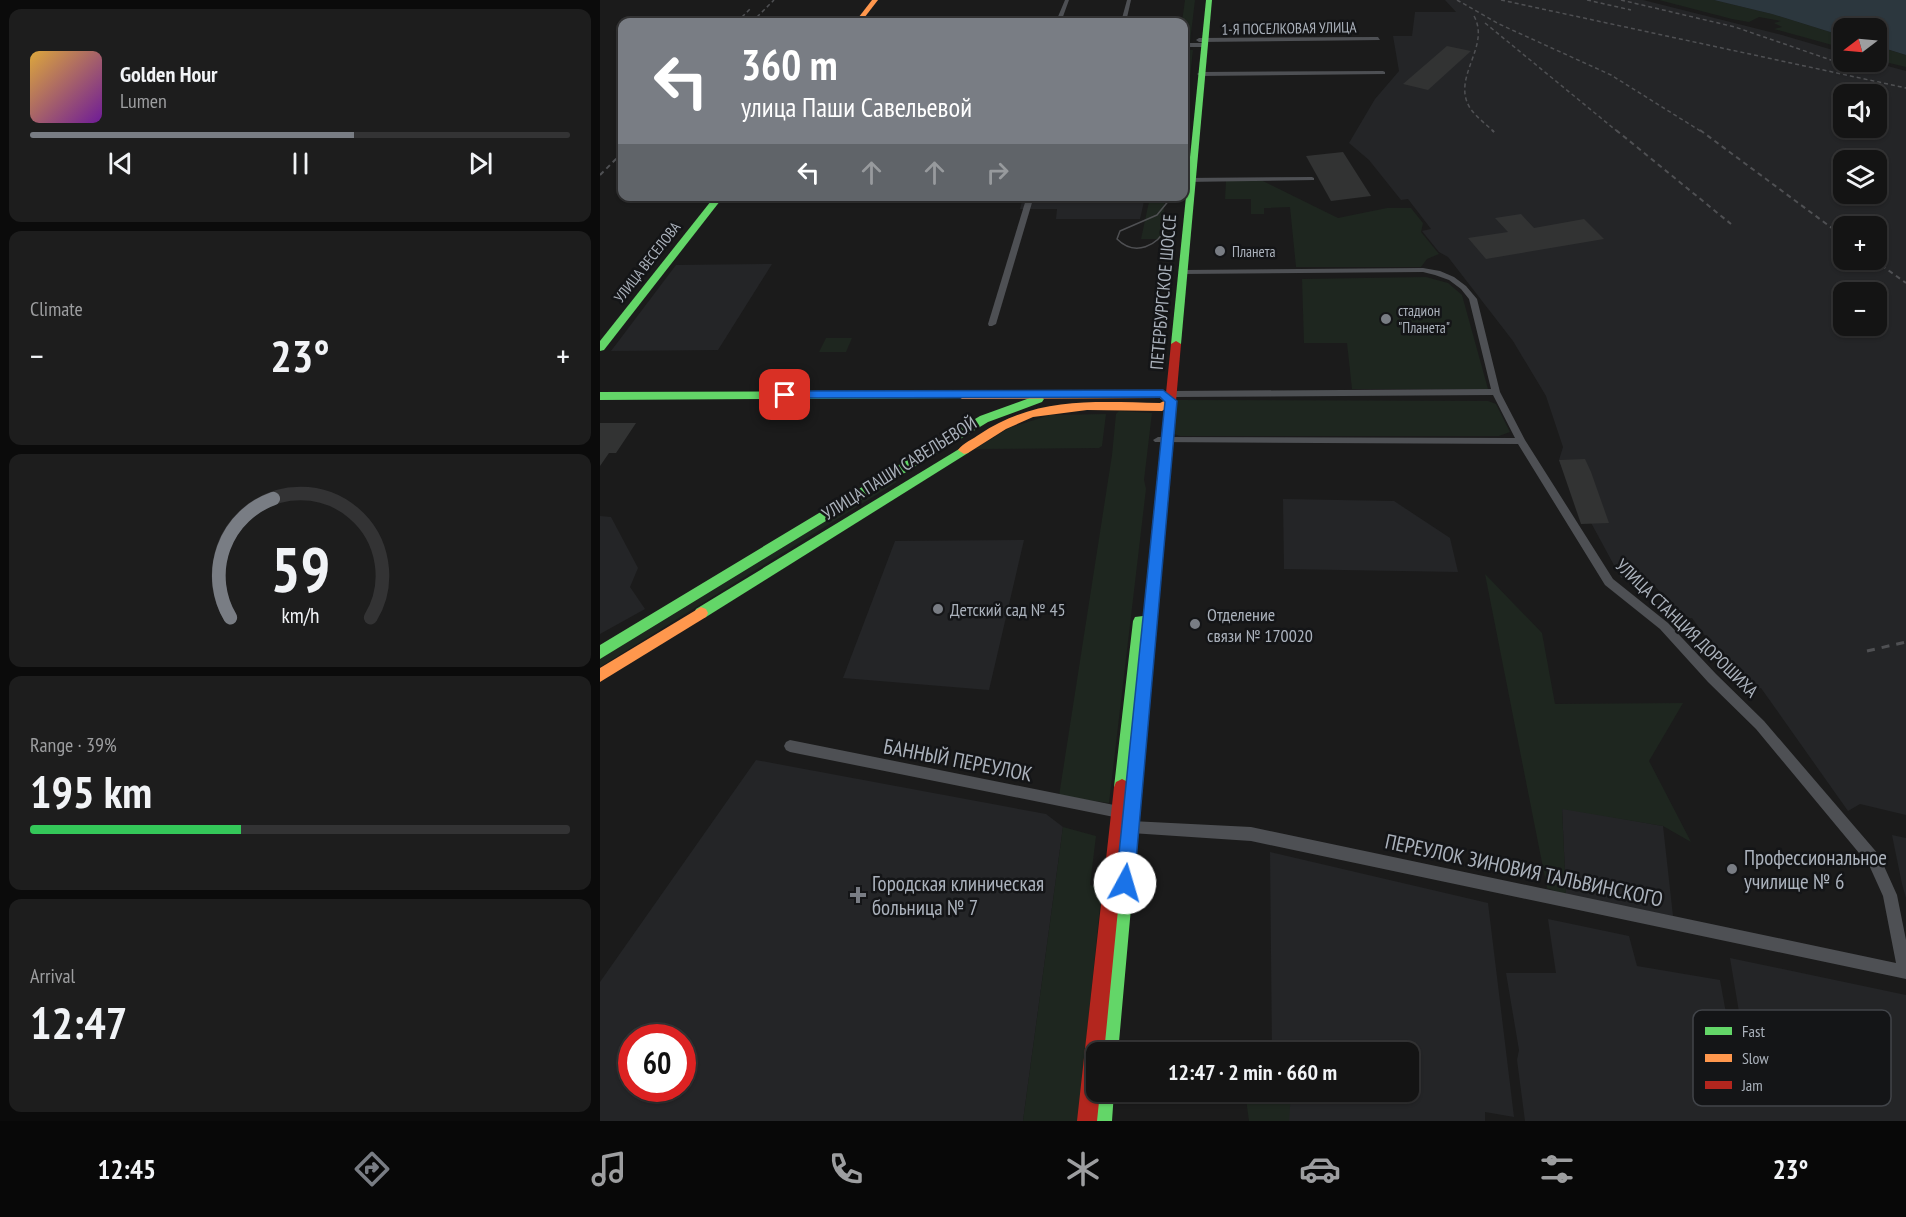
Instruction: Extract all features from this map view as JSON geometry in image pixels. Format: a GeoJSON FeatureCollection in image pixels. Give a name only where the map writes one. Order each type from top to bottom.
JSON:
{"type":"FeatureCollection","features":[{"type":"Feature","properties":{"kind":"main road"},"geometry":{"type":"LineString","coordinates":[[861,18],[875,0]]}},
{"type":"Feature","properties":{"kind":"main road","name":"ПЕТЕРБУРГСКОЕ ШОССЕ"},"geometry":{"type":"LineString","coordinates":[[1202,43],[1204,0]]}},
{"type":"Feature","properties":{"kind":"main road","name":"ПЕТЕРБУРГСКОЕ ШОССЕ"},"geometry":{"type":"LineString","coordinates":[[1188,155],[1197,74],[1209,0]]}},
{"type":"Feature","properties":{"kind":"main road","name":"УЛИЦА ВЕСЕЛОВА"},"geometry":{"type":"LineString","coordinates":[[600,348],[716,201]]}},
{"type":"Feature","properties":{"kind":"main road","name":"ПЕТЕРБУРГСКОЕ ШОССЕ"},"geometry":{"type":"LineString","coordinates":[[1182,201],[1184,218]]}},
{"type":"Feature","properties":{"kind":"main road","name":"ПЕТЕРБУРГСКОЕ ШОССЕ"},"geometry":{"type":"LineString","coordinates":[[1109,1042],[1131,826],[1184,201]]}},
{"type":"Feature","properties":{"kind":"main road"},"geometry":{"type":"LineString","coordinates":[[973,394],[981,397],[987,404],[988,411],[984,419]]}},
{"type":"Feature","properties":{"kind":"main road"},"geometry":{"type":"LineString","coordinates":[[992,394],[1006,399],[1013,413]]}},
{"type":"Feature","properties":{"kind":"main road","name":"УЛИЦА ПАШИ САВЕЛЬЕВОЙ"},"geometry":{"type":"LineString","coordinates":[[600,396],[1058,394],[1167,399]]}},
{"type":"Feature","properties":{"kind":"main road","name":"УЛИЦА ПАШИ САВЕЛЬЕВОЙ"},"geometry":{"type":"LineString","coordinates":[[600,676],[1013,413],[1058,394]]}},
{"type":"Feature","properties":{"kind":"main road","name":"УЛИЦА ПАШИ САВЕЛЬЕВОЙ"},"geometry":{"type":"LineString","coordinates":[[600,653],[984,419],[1053,408],[1167,399]]}},
{"type":"Feature","properties":{"kind":"main road","name":"ПЕТЕРБУРГСКОЕ ШОССЕ"},"geometry":{"type":"LineString","coordinates":[[1087,1121],[1102,964],[1163,440]]}},
{"type":"Feature","properties":{"kind":"main road"},"geometry":{"type":"LineString","coordinates":[[1119,812],[1131,826]]}},
{"type":"Feature","properties":{"kind":"main road"},"geometry":{"type":"LineString","coordinates":[[1102,964],[1117,964]]}},
{"type":"Feature","properties":{"kind":"main road"},"geometry":{"type":"LineString","coordinates":[[1102,1121],[1103,1102]]}},
{"type":"Feature","properties":{"kind":"street"},"geometry":{"type":"LineString","coordinates":[[1060,18],[1067,0]]}},
{"type":"Feature","properties":{"kind":"street"},"geometry":{"type":"LineString","coordinates":[[1124,18],[1129,0]]}},
{"type":"Feature","properties":{"kind":"street","name":"1-Я ПОСЕЛКОВАЯ УЛИЦА"},"geometry":{"type":"LineString","coordinates":[[1188,45],[1378,39]]}},
{"type":"Feature","properties":{"kind":"street"},"geometry":{"type":"LineString","coordinates":[[1197,74],[1383,73]]}},
{"type":"Feature","properties":{"kind":"street"},"geometry":{"type":"LineString","coordinates":[[1188,182],[1312,178]]}},
{"type":"Feature","properties":{"kind":"street"},"geometry":{"type":"LineString","coordinates":[[992,324],[1029,201]]}},
{"type":"Feature","properties":{"kind":"street","name":"УЛИЦА СТАНЦИЯ ДОРОШИХА"},"geometry":{"type":"LineString","coordinates":[[1179,272],[1417,270],[1439,273],[1459,283],[1473,299],[1496,392],[1521,441],[1609,582],[1664,626],[1760,725],[1874,860],[1890,895],[1905,972]]}},
{"type":"Feature","properties":{"kind":"street"},"geometry":{"type":"LineString","coordinates":[[1167,399],[1496,392]]}},
{"type":"Feature","properties":{"kind":"street"},"geometry":{"type":"LineString","coordinates":[[1163,440],[1521,441]]}},
{"type":"Feature","properties":{"kind":"street","name":"БАННЫЙ ПЕРЕУЛОК"},"geometry":{"type":"LineString","coordinates":[[790,746],[1119,812]]}},
{"type":"Feature","properties":{"kind":"street","name":"ПЕРЕУЛОК ЗИНОВИЯ ТАЛЬВИНСКОГО"},"geometry":{"type":"LineString","coordinates":[[1131,826],[1251,834],[1905,972]]}},
{"type":"Feature","properties":{"kind":"shaded area"},"geometry":{"type":"Polygon","coordinates":[[[1185,0],[1195,0],[1190,42],[1188,42],[1188,18],[1183,18],[1185,0]]]}},
{"type":"Feature","properties":{"kind":"shaded area"},"geometry":{"type":"Polygon","coordinates":[[[1445,0],[1643,0],[1833,50],[1833,72],[1887,72],[1887,66],[1906,71],[1906,815],[1860,804],[1848,811],[1761,688],[1746,692],[1692,618],[1685,618],[1651,582],[1621,578],[1564,473],[1559,460],[1563,447],[1546,396],[1513,341],[1448,257],[1439,252],[1422,231],[1431,229],[1408,199],[1401,200],[1369,160],[1349,143],[1375,99],[1399,71],[1393,36],[1412,36],[1415,12],[1456,12],[1445,0]]]}},
{"type":"Feature","properties":{"kind":"shaded area"},"geometry":{"type":"Polygon","coordinates":[[[1659,0],[1714,0],[1772,14],[1833,33],[1833,45],[1774,29],[1782,27],[1774,23],[1781,21],[1759,17],[1749,22],[1659,0]]]}},
{"type":"Feature","properties":{"kind":"shaded area"},"geometry":{"type":"Polygon","coordinates":[[[1714,0],[1906,0],[1906,55],[1887,49],[1887,18],[1833,18],[1833,33],[1772,14],[1714,0]]]}},
{"type":"Feature","properties":{"kind":"shaded area"},"geometry":{"type":"Polygon","coordinates":[[[1887,49],[1906,55],[1906,67],[1887,62],[1887,49]]]}},
{"type":"Feature","properties":{"kind":"shaded area"},"geometry":{"type":"Polygon","coordinates":[[[1188,50],[1193,50],[1188,95],[1188,50]]]}},
{"type":"Feature","properties":{"kind":"shaded area"},"geometry":{"type":"Polygon","coordinates":[[[1261,180],[1338,218],[1387,208],[1411,208],[1423,223],[1421,232],[1439,254],[1427,259],[1421,267],[1296,267],[1290,207],[1264,208],[1264,214],[1251,214],[1251,199],[1225,199],[1226,181],[1261,180]]]}},
{"type":"Feature","properties":{"kind":"shaded area"},"geometry":{"type":"Polygon","coordinates":[[[1022,201],[1144,201],[1140,219],[1056,219],[1057,209],[1020,209],[1022,201]]]}},
{"type":"Feature","properties":{"kind":"shaded area"},"geometry":{"type":"Polygon","coordinates":[[[1149,201],[1165,201],[1161,239],[1141,239],[1149,201]]]}},
{"type":"Feature","properties":{"kind":"shaded area"},"geometry":{"type":"Polygon","coordinates":[[[772,264],[718,350],[611,351],[676,265],[772,264]]]}},
{"type":"Feature","properties":{"kind":"shaded area","name":"стадион \"Планета\""},"geometry":{"type":"Polygon","coordinates":[[[1426,277],[1448,283],[1462,295],[1488,389],[1352,389],[1347,343],[1304,343],[1302,279],[1426,277]]]}},
{"type":"Feature","properties":{"kind":"shaded area"},"geometry":{"type":"Polygon","coordinates":[[[826,338],[852,338],[846,352],[819,352],[826,338]]]}},
{"type":"Feature","properties":{"kind":"shaded area"},"geometry":{"type":"Polygon","coordinates":[[[1176,400],[1488,401],[1496,404],[1510,432],[1499,436],[1180,436],[1174,434],[1176,400]]]}},
{"type":"Feature","properties":{"kind":"shaded area"},"geometry":{"type":"Polygon","coordinates":[[[1119,411],[1152,413],[1144,480],[1146,489],[1109,803],[1059,796],[1112,455],[1116,414],[1119,411]]]}},
{"type":"Feature","properties":{"kind":"shaded area"},"geometry":{"type":"Polygon","coordinates":[[[1106,414],[1102,446],[1099,448],[975,449],[1009,428],[1050,415],[1106,414]]]}},
{"type":"Feature","properties":{"kind":"shaded area"},"geometry":{"type":"Polygon","coordinates":[[[892,478],[897,482],[600,667],[600,658],[892,478]]]}},
{"type":"Feature","properties":{"kind":"shaded area"},"geometry":{"type":"Polygon","coordinates":[[[1283,499],[1394,501],[1450,538],[1458,572],[1284,569],[1283,499]]]}},
{"type":"Feature","properties":{"kind":"shaded area"},"geometry":{"type":"Polygon","coordinates":[[[600,516],[611,517],[638,568],[630,587],[645,609],[600,634],[600,516]]]}},
{"type":"Feature","properties":{"kind":"shaded area","name":"Детский сад № 45"},"geometry":{"type":"Polygon","coordinates":[[[1024,540],[989,690],[843,678],[895,541],[1024,540]]]}},
{"type":"Feature","properties":{"kind":"shaded area"},"geometry":{"type":"Polygon","coordinates":[[[1485,574],[1542,633],[1555,704],[1683,703],[1649,761],[1691,842],[1663,826],[1562,809],[1566,895],[1547,888],[1485,574]]]}},
{"type":"Feature","properties":{"kind":"shaded area","name":"Городская клиническая больница № 7"},"geometry":{"type":"Polygon","coordinates":[[[756,760],[1046,814],[1063,827],[1023,1121],[600,1121],[600,982],[756,760]]]}},
{"type":"Feature","properties":{"kind":"shaded area"},"geometry":{"type":"Polygon","coordinates":[[[1562,808],[1663,826],[1673,916],[1566,895],[1562,808]]]}},
{"type":"Feature","properties":{"kind":"shaded area"},"geometry":{"type":"Polygon","coordinates":[[[1063,827],[1096,836],[1090,885],[1102,888],[1078,1121],[1023,1121],[1063,827]]]}},
{"type":"Feature","properties":{"kind":"shaded area"},"geometry":{"type":"Polygon","coordinates":[[[1892,835],[1906,838],[1906,898],[1902,884],[1892,835]]]}},
{"type":"Feature","properties":{"kind":"shaded area"},"geometry":{"type":"Polygon","coordinates":[[[1270,852],[1488,903],[1514,1117],[1485,1112],[1485,1121],[1273,1121],[1272,1102],[1419,1102],[1419,1042],[1272,1042],[1270,852]]]}},
{"type":"Feature","properties":{"kind":"shaded area"},"geometry":{"type":"Polygon","coordinates":[[[1548,919],[1629,936],[1637,966],[1720,980],[1725,1010],[1693,1010],[1693,1106],[1891,1106],[1891,1010],[1739,1010],[1730,958],[1906,995],[1906,1121],[1525,1121],[1517,1060],[1519,1050],[1506,973],[1556,973],[1548,919]]]}},
{"type":"Feature","properties":{"kind":"shaded area"},"geometry":{"type":"Polygon","coordinates":[[[1246,1102],[1290,1102],[1289,1121],[1249,1121],[1246,1102]]]}},
{"type":"Feature","properties":{"kind":"building"},"geometry":{"type":"Polygon","coordinates":[[[1447,46],[1471,51],[1428,90],[1403,84],[1447,46]]]}},
{"type":"Feature","properties":{"kind":"building"},"geometry":{"type":"Polygon","coordinates":[[[1343,152],[1371,196],[1331,201],[1306,156],[1343,152]]]}},
{"type":"Feature","properties":{"kind":"building"},"geometry":{"type":"Polygon","coordinates":[[[1521,214],[1534,228],[1584,219],[1604,239],[1486,259],[1468,238],[1508,232],[1495,218],[1521,214]]]}},
{"type":"Feature","properties":{"kind":"building"},"geometry":{"type":"Polygon","coordinates":[[[600,423],[636,423],[616,453],[609,453],[600,466],[600,423]]]}},
{"type":"Feature","properties":{"kind":"building"},"geometry":{"type":"Polygon","coordinates":[[[1585,459],[1609,523],[1581,524],[1559,460],[1585,459]]]}},
{"type":"Feature","properties":{"kind":"tram line"},"geometry":{"type":"LineString","coordinates":[[1167,226],[1158,239],[1145,247],[1131,247],[1117,239],[1120,231],[1157,215],[1168,201]]}},
{"type":"Feature","properties":{"kind":"railway"},"geometry":{"type":"LineString","coordinates":[[756,18],[774,0]]}},
{"type":"Feature","properties":{"kind":"railway"},"geometry":{"type":"LineString","coordinates":[[1457,0],[1499,24],[1611,75],[1702,132]]}},
{"type":"Feature","properties":{"kind":"railway"},"geometry":{"type":"LineString","coordinates":[[1501,0],[1906,88]]}},
{"type":"Feature","properties":{"kind":"railway"},"geometry":{"type":"LineString","coordinates":[[1587,0],[1631,10]]}},
{"type":"Feature","properties":{"kind":"railway"},"geometry":{"type":"LineString","coordinates":[[1621,0],[1735,27],[1833,61]]}},
{"type":"Feature","properties":{"kind":"railway"},"geometry":{"type":"LineString","coordinates":[[741,18],[751,8]]}},
{"type":"Feature","properties":{"kind":"railway"},"geometry":{"type":"LineString","coordinates":[[1474,16],[1478,28],[1478,39],[1467,73],[1465,96],[1472,111],[1494,132],[1492,130]]}},
{"type":"Feature","properties":{"kind":"railway"},"geometry":{"type":"LineString","coordinates":[[1485,23],[1618,132]]}},
{"type":"Feature","properties":{"kind":"railway"},"geometry":{"type":"LineString","coordinates":[[1616,130],[1731,224]]}},
{"type":"Feature","properties":{"kind":"railway"},"geometry":{"type":"LineString","coordinates":[[1700,130],[1833,229]]}},
{"type":"Feature","properties":{"kind":"railway"},"geometry":{"type":"LineString","coordinates":[[600,175],[618,157]]}},
{"type":"Feature","properties":{"kind":"railway"},"geometry":{"type":"LineString","coordinates":[[1887,269],[1906,283]]}},
{"type":"Feature","properties":{"kind":"railway"},"geometry":{"type":"LineString","coordinates":[[1867,651],[1906,642]]}},
{"type":"Feature","properties":{"kind":"traffic: fast"},"geometry":{"type":"LineString","coordinates":[[1176,344],[1209,0]]}},
{"type":"Feature","properties":{"kind":"traffic: fast"},"geometry":{"type":"LineString","coordinates":[[600,348],[716,201]]}},
{"type":"Feature","properties":{"kind":"traffic: fast"},"geometry":{"type":"LineString","coordinates":[[600,396],[962,395]]}},
{"type":"Feature","properties":{"kind":"traffic: fast"},"geometry":{"type":"LineString","coordinates":[[600,653],[984,419],[1038,399]]}},
{"type":"Feature","properties":{"kind":"traffic: fast"},"geometry":{"type":"LineString","coordinates":[[701,613],[964,450]]}},
{"type":"Feature","properties":{"kind":"traffic: fast"},"geometry":{"type":"LineString","coordinates":[[1109,1042],[1151,607]]}},
{"type":"Feature","properties":{"kind":"traffic: fast"},"geometry":{"type":"LineString","coordinates":[[1122,787],[1140,621]]}},
{"type":"Feature","properties":{"kind":"traffic: fast"},"geometry":{"type":"LineString","coordinates":[[1102,1121],[1103,1102]]}},
{"type":"Feature","properties":{"kind":"traffic: slow"},"geometry":{"type":"LineString","coordinates":[[861,18],[875,0]]}},
{"type":"Feature","properties":{"kind":"traffic: slow"},"geometry":{"type":"LineString","coordinates":[[962,395],[1163,394],[1171,401],[1162,407],[1087,406],[1031,413],[1002,426],[964,450]]}},
{"type":"Feature","properties":{"kind":"traffic: slow"},"geometry":{"type":"LineString","coordinates":[[600,676],[701,613]]}},
{"type":"Feature","properties":{"kind":"traffic: jam"},"geometry":{"type":"LineString","coordinates":[[1151,607],[1176,344]]}},
{"type":"Feature","properties":{"kind":"traffic: jam"},"geometry":{"type":"LineString","coordinates":[[1087,1121],[1122,787]]}},
{"type":"Feature","properties":{"kind":"place","name":"Планета"},"geometry":{"type":"Point","coordinates":[1220,251]}},
{"type":"Feature","properties":{"kind":"place","name":"стадион \"Планета\""},"geometry":{"type":"Point","coordinates":[1386,319]}},
{"type":"Feature","properties":{"kind":"place","name":"Детский сад № 45"},"geometry":{"type":"Point","coordinates":[938,609]}},
{"type":"Feature","properties":{"kind":"place","name":"Отделение связи № 170020"},"geometry":{"type":"Point","coordinates":[1195,624]}},
{"type":"Feature","properties":{"kind":"place","name":"Профессиональное училище № 6"},"geometry":{"type":"Point","coordinates":[1732,869]}},
{"type":"Feature","properties":{"kind":"place","name":"Городская клиническая больница № 7"},"geometry":{"type":"Point","coordinates":[858,895]}},
{"type":"Feature","properties":{"kind":"route"},"geometry":{"type":"LineString","coordinates":[[785,395],[1163,394],[1171,401],[1125,883]]}}]}
